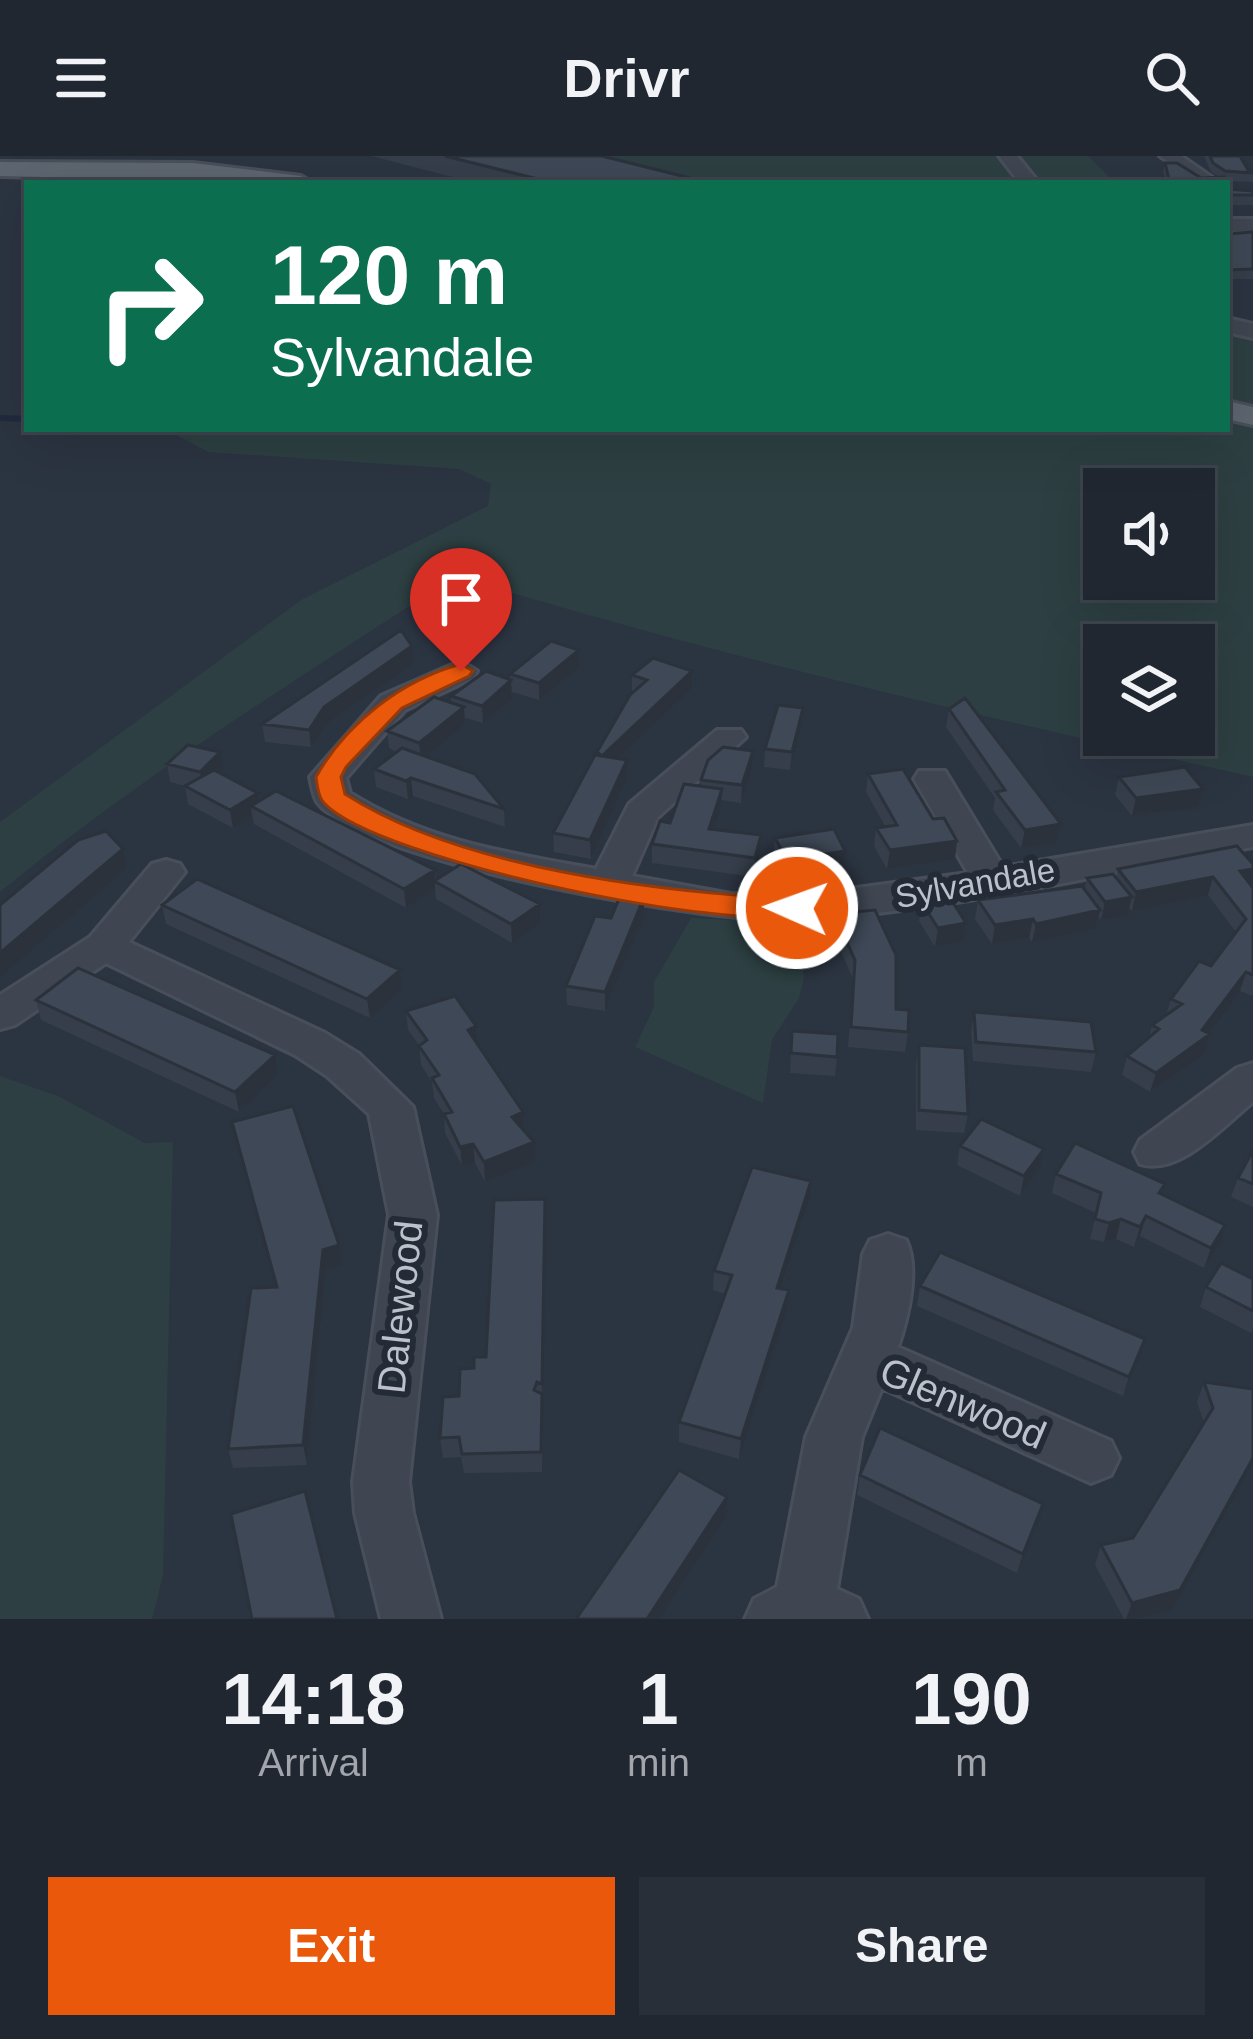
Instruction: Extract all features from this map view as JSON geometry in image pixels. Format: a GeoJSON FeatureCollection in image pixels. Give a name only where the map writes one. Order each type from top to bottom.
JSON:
{"type":"FeatureCollection","features":[{"type":"Feature","properties":{"kind":"main road"},"geometry":{"type":"LineString","coordinates":[[0,169],[193,170],[276,180]]}},
{"type":"Feature","properties":{"kind":"street"},"geometry":{"type":"LineString","coordinates":[[1008,156],[1028,180]]}},
{"type":"Feature","properties":{"kind":"street"},"geometry":{"type":"LineString","coordinates":[[1168,156],[1210,180]]}},
{"type":"Feature","properties":{"kind":"street","name":"Sylvandale"},"geometry":{"type":"LineString","coordinates":[[461,671],[393,703],[328,777],[333,798],[378,827],[455,855],[687,902],[797,908],[872,902],[1253,836]]}},
{"type":"Feature","properties":{"kind":"street"},"geometry":{"type":"LineString","coordinates":[[609,883],[642,812],[729,737]]}},
{"type":"Feature","properties":{"kind":"street"},"geometry":{"type":"LineString","coordinates":[[932,779],[991,879]]}},
{"type":"Feature","properties":{"kind":"street"},"geometry":{"type":"LineString","coordinates":[[0,1016],[104,946],[166,872]]}},
{"type":"Feature","properties":{"kind":"street","name":"Dalewood"},"geometry":{"type":"LineString","coordinates":[[104,946],[310,1044],[343,1065],[390,1107],[413,1215],[382,1482],[384,1514],[411,1619]]}},
{"type":"Feature","properties":{"kind":"street"},"geometry":{"type":"LineString","coordinates":[[1156,1151],[1253,1079]]}},
{"type":"Feature","properties":{"kind":"street"},"geometry":{"type":"LineString","coordinates":[[868,1358],[879,1328],[887,1254]]}},
{"type":"Feature","properties":{"kind":"street","name":"Glenwood"},"geometry":{"type":"LineString","coordinates":[[806,1614],[834,1437],[868,1358],[1091,1458]]}},
{"type":"Feature","properties":{"kind":"shaded area"},"geometry":{"type":"Polygon","coordinates":[[[517,156],[1088,156],[1113,180],[612,180],[517,156]]]}},
{"type":"Feature","properties":{"kind":"shaded area"},"geometry":{"type":"Polygon","coordinates":[[[1230,331],[1253,337],[1253,777],[1161,756],[1215,756],[1215,624],[1083,624],[1083,738],[753,659],[456,576],[166,767],[0,892],[0,822],[301,600],[488,506],[491,484],[459,469],[208,452],[171,432],[1230,432],[1230,331]]]}},
{"type":"Feature","properties":{"kind":"shaded area"},"geometry":{"type":"Polygon","coordinates":[[[691,918],[796,923],[804,978],[799,998],[772,1040],[763,1103],[635,1047],[654,1007],[654,982],[691,918]]]}},
{"type":"Feature","properties":{"kind":"shaded area"},"geometry":{"type":"Polygon","coordinates":[[[0,1076],[58,1096],[145,1143],[173,1142],[163,1576],[152,1619],[0,1619],[0,1076]]]}},
{"type":"Feature","properties":{"kind":"building"},"geometry":{"type":"Polygon","coordinates":[[[445,156],[602,156],[686,177],[677,180],[542,180],[445,156]]]}},
{"type":"Feature","properties":{"kind":"building"},"geometry":{"type":"Polygon","coordinates":[[[1210,156],[1240,156],[1253,173],[1225,171],[1210,156]]]}},
{"type":"Feature","properties":{"kind":"building"},"geometry":{"type":"Polygon","coordinates":[[[1165,163],[1177,163],[1201,178],[1225,180],[1169,180],[1165,163]]]}},
{"type":"Feature","properties":{"kind":"building"},"geometry":{"type":"Polygon","coordinates":[[[1230,189],[1253,191],[1253,195],[1230,195],[1230,189]]]}},
{"type":"Feature","properties":{"kind":"building"},"geometry":{"type":"Polygon","coordinates":[[[1253,232],[1253,269],[1230,270],[1230,234],[1253,232]]]}},
{"type":"Feature","properties":{"kind":"building"},"geometry":{"type":"Polygon","coordinates":[[[401,630],[412,646],[324,707],[309,730],[262,724],[401,630]]]}},
{"type":"Feature","properties":{"kind":"building"},"geometry":{"type":"Polygon","coordinates":[[[551,641],[579,650],[539,683],[510,674],[551,641]]]}},
{"type":"Feature","properties":{"kind":"building"},"geometry":{"type":"Polygon","coordinates":[[[653,658],[692,671],[602,756],[597,752],[630,695],[647,680],[632,675],[653,658]]]}},
{"type":"Feature","properties":{"kind":"building"},"geometry":{"type":"Polygon","coordinates":[[[486,671],[511,680],[482,706],[451,696],[486,671]]]}},
{"type":"Feature","properties":{"kind":"building"},"geometry":{"type":"Polygon","coordinates":[[[434,697],[464,707],[419,743],[387,731],[434,697]]]}},
{"type":"Feature","properties":{"kind":"building"},"geometry":{"type":"Polygon","coordinates":[[[965,698],[1061,824],[1025,830],[996,792],[1005,790],[949,709],[965,698]]]}},
{"type":"Feature","properties":{"kind":"building"},"geometry":{"type":"Polygon","coordinates":[[[778,705],[803,708],[792,752],[765,749],[778,705]]]}},
{"type":"Feature","properties":{"kind":"building"},"geometry":{"type":"Polygon","coordinates":[[[188,745],[220,752],[200,772],[167,764],[188,745]]]}},
{"type":"Feature","properties":{"kind":"building"},"geometry":{"type":"Polygon","coordinates":[[[723,747],[753,751],[742,785],[701,780],[708,760],[723,747]]]}},
{"type":"Feature","properties":{"kind":"building"},"geometry":{"type":"Polygon","coordinates":[[[402,748],[475,774],[504,809],[374,769],[402,748]]]}},
{"type":"Feature","properties":{"kind":"building"},"geometry":{"type":"Polygon","coordinates":[[[595,755],[627,760],[590,840],[553,833],[595,755]]]}},
{"type":"Feature","properties":{"kind":"building"},"geometry":{"type":"Polygon","coordinates":[[[1185,767],[1203,789],[1136,798],[1119,777],[1185,767]]]}},
{"type":"Feature","properties":{"kind":"building"},"geometry":{"type":"Polygon","coordinates":[[[903,769],[933,819],[944,818],[957,841],[890,850],[876,828],[897,825],[868,774],[903,769]]]}},
{"type":"Feature","properties":{"kind":"building"},"geometry":{"type":"Polygon","coordinates":[[[214,770],[258,793],[230,810],[185,786],[214,770]]]}},
{"type":"Feature","properties":{"kind":"building"},"geometry":{"type":"Polygon","coordinates":[[[684,784],[722,789],[709,829],[761,835],[755,858],[652,844],[660,821],[670,823],[684,784]]]}},
{"type":"Feature","properties":{"kind":"building"},"geometry":{"type":"Polygon","coordinates":[[[276,791],[435,870],[404,889],[251,806],[276,791]]]}},
{"type":"Feature","properties":{"kind":"building"},"geometry":{"type":"Polygon","coordinates":[[[834,829],[845,851],[787,860],[775,838],[834,829]]]}},
{"type":"Feature","properties":{"kind":"building"},"geometry":{"type":"Polygon","coordinates":[[[106,831],[123,849],[0,953],[0,905],[78,840],[106,831]]]}},
{"type":"Feature","properties":{"kind":"building"},"geometry":{"type":"Polygon","coordinates":[[[1237,846],[1253,864],[1253,869],[1240,871],[1253,888],[1253,975],[1246,972],[1202,1030],[1210,1034],[1156,1073],[1127,1056],[1159,1029],[1152,1025],[1182,1004],[1171,999],[1199,961],[1211,966],[1246,919],[1213,877],[1136,892],[1118,869],[1237,846]]]}},
{"type":"Feature","properties":{"kind":"building"},"geometry":{"type":"Polygon","coordinates":[[[461,864],[540,904],[511,924],[434,881],[461,864]]]}},
{"type":"Feature","properties":{"kind":"building"},"geometry":{"type":"Polygon","coordinates":[[[1113,874],[1132,897],[1105,902],[1087,878],[1113,874]]]}},
{"type":"Feature","properties":{"kind":"building"},"geometry":{"type":"Polygon","coordinates":[[[197,879],[400,970],[367,999],[162,905],[197,879]]]}},
{"type":"Feature","properties":{"kind":"building"},"geometry":{"type":"Polygon","coordinates":[[[1082,886],[1100,910],[1036,924],[1033,919],[995,925],[978,900],[1082,886]]]}},
{"type":"Feature","properties":{"kind":"building"},"geometry":{"type":"Polygon","coordinates":[[[621,894],[644,897],[605,992],[566,986],[595,916],[611,918],[621,894]]]}},
{"type":"Feature","properties":{"kind":"building"},"geometry":{"type":"Polygon","coordinates":[[[950,898],[966,923],[938,928],[922,903],[950,898]]]}},
{"type":"Feature","properties":{"kind":"building"},"geometry":{"type":"Polygon","coordinates":[[[875,910],[896,955],[896,1009],[909,1010],[908,1032],[851,1027],[855,960],[834,914],[875,910]]]}},
{"type":"Feature","properties":{"kind":"building"},"geometry":{"type":"Polygon","coordinates":[[[78,968],[275,1055],[235,1092],[36,1000],[78,968]]]}},
{"type":"Feature","properties":{"kind":"building"},"geometry":{"type":"Polygon","coordinates":[[[455,996],[476,1026],[468,1030],[523,1112],[512,1117],[534,1142],[484,1162],[473,1144],[460,1147],[444,1114],[452,1112],[432,1078],[439,1075],[419,1046],[427,1040],[406,1011],[455,996]]]}},
{"type":"Feature","properties":{"kind":"building"},"geometry":{"type":"Polygon","coordinates":[[[974,1012],[1091,1022],[1096,1052],[976,1042],[974,1012]]]}},
{"type":"Feature","properties":{"kind":"building"},"geometry":{"type":"Polygon","coordinates":[[[792,1031],[838,1034],[837,1057],[791,1053],[792,1031]]]}},
{"type":"Feature","properties":{"kind":"building"},"geometry":{"type":"Polygon","coordinates":[[[919,1045],[965,1048],[968,1114],[919,1110],[919,1045]]]}},
{"type":"Feature","properties":{"kind":"building"},"geometry":{"type":"Polygon","coordinates":[[[293,1106],[339,1245],[323,1250],[303,1445],[228,1449],[251,1288],[277,1287],[232,1122],[293,1106]]]}},
{"type":"Feature","properties":{"kind":"building"},"geometry":{"type":"Polygon","coordinates":[[[981,1119],[1044,1149],[1024,1176],[960,1146],[981,1119]]]}},
{"type":"Feature","properties":{"kind":"building"},"geometry":{"type":"Polygon","coordinates":[[[1075,1143],[1165,1184],[1159,1193],[1225,1225],[1211,1248],[1146,1216],[1140,1227],[1121,1219],[1109,1223],[1095,1219],[1101,1193],[1056,1174],[1075,1143]]]}},
{"type":"Feature","properties":{"kind":"building"},"geometry":{"type":"Polygon","coordinates":[[[1253,1150],[1253,1184],[1238,1178],[1253,1150]]]}},
{"type":"Feature","properties":{"kind":"building"},"geometry":{"type":"Polygon","coordinates":[[[752,1167],[811,1181],[777,1288],[789,1290],[741,1439],[679,1422],[732,1275],[714,1271],[752,1167]]]}},
{"type":"Feature","properties":{"kind":"building"},"geometry":{"type":"Polygon","coordinates":[[[545,1199],[542,1384],[537,1382],[534,1390],[542,1394],[541,1452],[462,1454],[459,1437],[440,1438],[443,1397],[459,1396],[460,1369],[474,1368],[474,1357],[486,1357],[494,1200],[545,1199]]]}},
{"type":"Feature","properties":{"kind":"building"},"geometry":{"type":"Polygon","coordinates":[[[940,1252],[1145,1339],[1129,1377],[920,1286],[940,1252]]]}},
{"type":"Feature","properties":{"kind":"building"},"geometry":{"type":"Polygon","coordinates":[[[1221,1263],[1253,1279],[1253,1311],[1206,1287],[1221,1263]]]}},
{"type":"Feature","properties":{"kind":"building"},"geometry":{"type":"Polygon","coordinates":[[[1204,1382],[1253,1389],[1253,1458],[1180,1590],[1132,1603],[1101,1545],[1133,1538],[1213,1408],[1204,1382]]]}},
{"type":"Feature","properties":{"kind":"building"},"geometry":{"type":"Polygon","coordinates":[[[880,1428],[1043,1504],[1023,1554],[860,1475],[880,1428]]]}},
{"type":"Feature","properties":{"kind":"building"},"geometry":{"type":"Polygon","coordinates":[[[679,1470],[727,1497],[647,1619],[576,1619],[679,1470]]]}},
{"type":"Feature","properties":{"kind":"building"},"geometry":{"type":"Polygon","coordinates":[[[305,1491],[337,1619],[252,1619],[231,1514],[305,1491]]]}},
{"type":"Feature","properties":{"kind":"waterway"},"geometry":{"type":"LineString","coordinates":[[0,418],[24,419]]}},
{"type":"Feature","properties":{"kind":"route"},"geometry":{"type":"LineString","coordinates":[[461,671],[393,703],[335,764],[328,777],[333,798],[378,827],[455,855],[598,880],[687,902],[797,908]]}}]}
